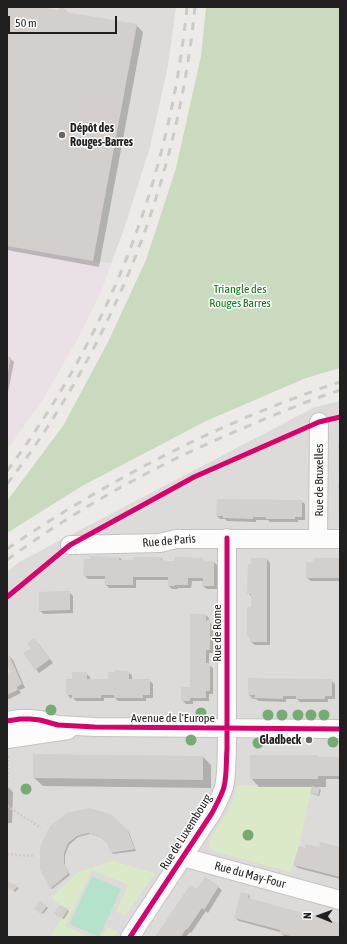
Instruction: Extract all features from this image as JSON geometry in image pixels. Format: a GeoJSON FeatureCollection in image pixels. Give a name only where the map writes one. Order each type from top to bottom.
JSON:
{"type":"FeatureCollection","features":[{"type":"Feature","properties":{"kind":"street","name":"Rue de Bruxelles"},"geometry":{"type":"LineString","coordinates":[[318,539],[319,422]]}},
{"type":"Feature","properties":{"kind":"street","name":"Rue de Paris"},"geometry":{"type":"LineString","coordinates":[[70,545],[160,544],[176,538],[340,539]]}},
{"type":"Feature","properties":{"kind":"street","name":"Rue de Rome"},"geometry":{"type":"LineString","coordinates":[[227,538],[227,728]]}},
{"type":"Feature","properties":{"kind":"street","name":"Avenue de l'Europe"},"geometry":{"type":"LineString","coordinates":[[7,721],[30,719],[58,725],[95,728]]}},
{"type":"Feature","properties":{"kind":"street","name":"Avenue de l'Europe"},"geometry":{"type":"LineString","coordinates":[[8,745],[61,730],[95,728],[340,729]]}},
{"type":"Feature","properties":{"kind":"street","name":"Rue de Luxembourg"},"geometry":{"type":"LineString","coordinates":[[130,937],[212,813],[218,801],[223,788],[226,770],[227,728]]}},
{"type":"Feature","properties":{"kind":"street","name":"Rue du May-Four"},"geometry":{"type":"LineString","coordinates":[[183,857],[340,900]]}},
{"type":"Feature","properties":{"kind":"path"},"geometry":{"type":"LineString","coordinates":[[7,790],[8,745]]}},
{"type":"Feature","properties":{"kind":"path"},"geometry":{"type":"LineString","coordinates":[[7,806],[41,828]]}},
{"type":"Feature","properties":{"kind":"path"},"geometry":{"type":"LineString","coordinates":[[7,854],[32,856]]}},
{"type":"Feature","properties":{"kind":"shaded area","name":"Dépôt des Rouges-Barres"},"geometry":{"type":"Polygon","coordinates":[[[7,7],[176,7],[168,65],[150,147],[124,229],[103,287],[81,333],[44,398],[7,450],[7,7]]]}},
{"type":"Feature","properties":{"kind":"shaded area"},"geometry":{"type":"Polygon","coordinates":[[[42,7],[176,7],[168,65],[150,147],[124,229],[111,263],[93,261],[137,25],[66,12],[63,8],[58,10],[42,7]]]}},
{"type":"Feature","properties":{"kind":"shaded area"},"geometry":{"type":"Polygon","coordinates":[[[340,401],[340,937],[7,937],[7,572],[19,562],[315,407],[340,401]]]}},
{"type":"Feature","properties":{"kind":"green space","name":"Triangle des Rouges Barres"},"geometry":{"type":"Polygon","coordinates":[[[206,7],[340,7],[340,368],[306,378],[206,421],[82,486],[7,533],[7,501],[63,426],[108,342],[146,260],[176,168],[201,56],[206,7]]]}},
{"type":"Feature","properties":{"kind":"green space"},"geometry":{"type":"Polygon","coordinates":[[[237,785],[312,786],[299,846],[291,872],[213,851],[211,848],[209,844],[210,840],[230,808],[237,785]]]}},
{"type":"Feature","properties":{"kind":"green space"},"geometry":{"type":"Polygon","coordinates":[[[113,861],[155,873],[126,915],[116,912],[128,885],[92,870],[65,926],[89,937],[50,937],[68,909],[51,898],[77,873],[113,861]]]}},
{"type":"Feature","properties":{"kind":"green space"},"geometry":{"type":"Polygon","coordinates":[[[92,876],[121,889],[99,937],[70,924],[92,876]]]}},
{"type":"Feature","properties":{"kind":"green space"},"geometry":{"type":"Polygon","coordinates":[[[107,927],[118,932],[114,937],[102,937],[107,927]]]}},
{"type":"Feature","properties":{"kind":"building","name":"Dépôt des Rouges-Barres"},"geometry":{"type":"Polygon","coordinates":[[[7,7],[41,7],[58,10],[63,8],[66,12],[137,24],[93,261],[7,246],[7,7]]]}},
{"type":"Feature","properties":{"kind":"building"},"geometry":{"type":"Polygon","coordinates":[[[7,357],[11,357],[8,373],[7,373],[7,357]]]}},
{"type":"Feature","properties":{"kind":"building"},"geometry":{"type":"Polygon","coordinates":[[[338,442],[340,442],[340,472],[338,472],[338,442]]]}},
{"type":"Feature","properties":{"kind":"building"},"geometry":{"type":"Polygon","coordinates":[[[338,484],[340,484],[340,512],[338,512],[338,484]]]}},
{"type":"Feature","properties":{"kind":"building"},"geometry":{"type":"Polygon","coordinates":[[[217,499],[302,500],[302,517],[295,517],[295,519],[266,519],[266,517],[253,517],[253,519],[223,518],[223,516],[216,516],[217,499]]]}},
{"type":"Feature","properties":{"kind":"building"},"geometry":{"type":"Polygon","coordinates":[[[90,556],[120,557],[119,560],[133,560],[133,557],[161,557],[161,560],[168,561],[174,561],[175,557],[203,558],[203,561],[214,561],[214,586],[202,586],[203,578],[188,578],[188,585],[168,586],[168,577],[133,577],[133,585],[105,585],[105,576],[83,576],[84,559],[90,559],[90,556]]]}},
{"type":"Feature","properties":{"kind":"building"},"geometry":{"type":"Polygon","coordinates":[[[251,558],[267,558],[267,642],[250,642],[250,636],[247,636],[247,607],[251,607],[251,594],[247,594],[248,564],[251,564],[251,558]]]}},
{"type":"Feature","properties":{"kind":"building"},"geometry":{"type":"Polygon","coordinates":[[[313,558],[340,558],[340,578],[306,578],[306,562],[313,562],[313,558]]]}},
{"type":"Feature","properties":{"kind":"building"},"geometry":{"type":"Polygon","coordinates":[[[70,591],[70,610],[39,611],[39,592],[70,591]]]}},
{"type":"Feature","properties":{"kind":"building"},"geometry":{"type":"Polygon","coordinates":[[[190,614],[206,614],[206,620],[210,620],[210,650],[206,650],[206,663],[210,663],[210,691],[206,691],[206,698],[190,698],[190,701],[181,701],[181,687],[190,687],[190,614]]]}},
{"type":"Feature","properties":{"kind":"building"},"geometry":{"type":"Polygon","coordinates":[[[34,638],[50,659],[35,670],[23,653],[31,648],[27,643],[34,638]]]}},
{"type":"Feature","properties":{"kind":"building"},"geometry":{"type":"Polygon","coordinates":[[[9,655],[22,684],[17,687],[18,690],[7,695],[7,674],[11,672],[7,664],[7,656],[9,655]]]}},
{"type":"Feature","properties":{"kind":"building"},"geometry":{"type":"Polygon","coordinates":[[[115,670],[129,671],[129,679],[150,679],[150,695],[143,695],[143,698],[114,698],[114,695],[101,695],[101,698],[72,698],[72,695],[66,695],[66,679],[72,679],[72,672],[87,672],[87,679],[108,679],[108,672],[115,672],[115,670]]]}},
{"type":"Feature","properties":{"kind":"building"},"geometry":{"type":"Polygon","coordinates":[[[248,678],[332,679],[332,696],[325,696],[325,699],[296,699],[296,696],[283,696],[283,699],[254,698],[255,695],[248,695],[248,678]]]}},
{"type":"Feature","properties":{"kind":"building"},"geometry":{"type":"Polygon","coordinates":[[[33,754],[203,756],[203,780],[33,778],[33,754]]]}},
{"type":"Feature","properties":{"kind":"building"},"geometry":{"type":"Polygon","coordinates":[[[250,755],[318,755],[318,757],[340,757],[340,776],[318,776],[318,779],[250,779],[250,755]]]}},
{"type":"Feature","properties":{"kind":"building"},"geometry":{"type":"Polygon","coordinates":[[[312,786],[320,788],[318,795],[310,793],[312,786]]]}},
{"type":"Feature","properties":{"kind":"building"},"geometry":{"type":"Polygon","coordinates":[[[89,808],[110,814],[127,829],[135,849],[111,853],[107,843],[98,836],[88,833],[77,836],[68,843],[64,853],[64,863],[69,873],[50,889],[40,869],[40,847],[50,826],[67,813],[89,808]]]}},
{"type":"Feature","properties":{"kind":"building"},"geometry":{"type":"Polygon","coordinates":[[[320,842],[340,847],[340,877],[293,865],[299,846],[305,848],[306,844],[319,847],[320,842]]]}},
{"type":"Feature","properties":{"kind":"building"},"geometry":{"type":"Polygon","coordinates":[[[205,877],[219,886],[204,910],[202,908],[181,937],[155,937],[190,885],[197,889],[205,877]]]}},
{"type":"Feature","properties":{"kind":"building"},"geometry":{"type":"Polygon","coordinates":[[[9,882],[18,886],[13,891],[7,886],[7,883],[9,882]]]}},
{"type":"Feature","properties":{"kind":"building"},"geometry":{"type":"Polygon","coordinates":[[[241,892],[249,894],[248,898],[340,923],[340,937],[294,937],[279,933],[280,930],[234,918],[241,892]]]}},
{"type":"Feature","properties":{"kind":"building"},"geometry":{"type":"Polygon","coordinates":[[[40,901],[47,906],[41,914],[34,909],[40,901]]]}},
{"type":"Feature","properties":{"kind":"building"},"geometry":{"type":"Polygon","coordinates":[[[60,905],[68,909],[62,919],[54,913],[60,905]]]}},
{"type":"Feature","properties":{"kind":"railway"},"geometry":{"type":"LineString","coordinates":[[7,471],[44,418],[76,364],[105,309],[129,251],[150,193],[166,132],[179,70],[187,7]]}},
{"type":"Feature","properties":{"kind":"railway"},"geometry":{"type":"LineString","coordinates":[[7,484],[30,453],[65,399],[91,353],[135,259],[167,161],[179,110],[195,7]]}},
{"type":"Feature","properties":{"kind":"railway"},"geometry":{"type":"LineString","coordinates":[[7,549],[87,498],[199,438],[312,391],[340,382]]}},
{"type":"Feature","properties":{"kind":"railway"},"geometry":{"type":"LineString","coordinates":[[7,560],[65,520],[126,484],[157,468],[253,424],[340,390]]}},
{"type":"Feature","properties":{"kind":"cycle path"},"geometry":{"type":"LineString","coordinates":[[7,597],[70,545],[194,477],[319,422],[340,417]]}},
{"type":"Feature","properties":{"kind":"cycle path"},"geometry":{"type":"LineString","coordinates":[[130,937],[212,813],[224,787],[227,749],[227,538]]}},
{"type":"Feature","properties":{"kind":"cycle path"},"geometry":{"type":"LineString","coordinates":[[7,721],[30,719],[58,725],[95,727],[340,729]]}},
{"type":"Feature","properties":{"kind":"place","name":"Dépôt des Rouges-Barres"},"geometry":{"type":"Point","coordinates":[62,135]}},
{"type":"Feature","properties":{"kind":"place","name":"Gladbeck"},"geometry":{"type":"Point","coordinates":[309,740]}}]}
